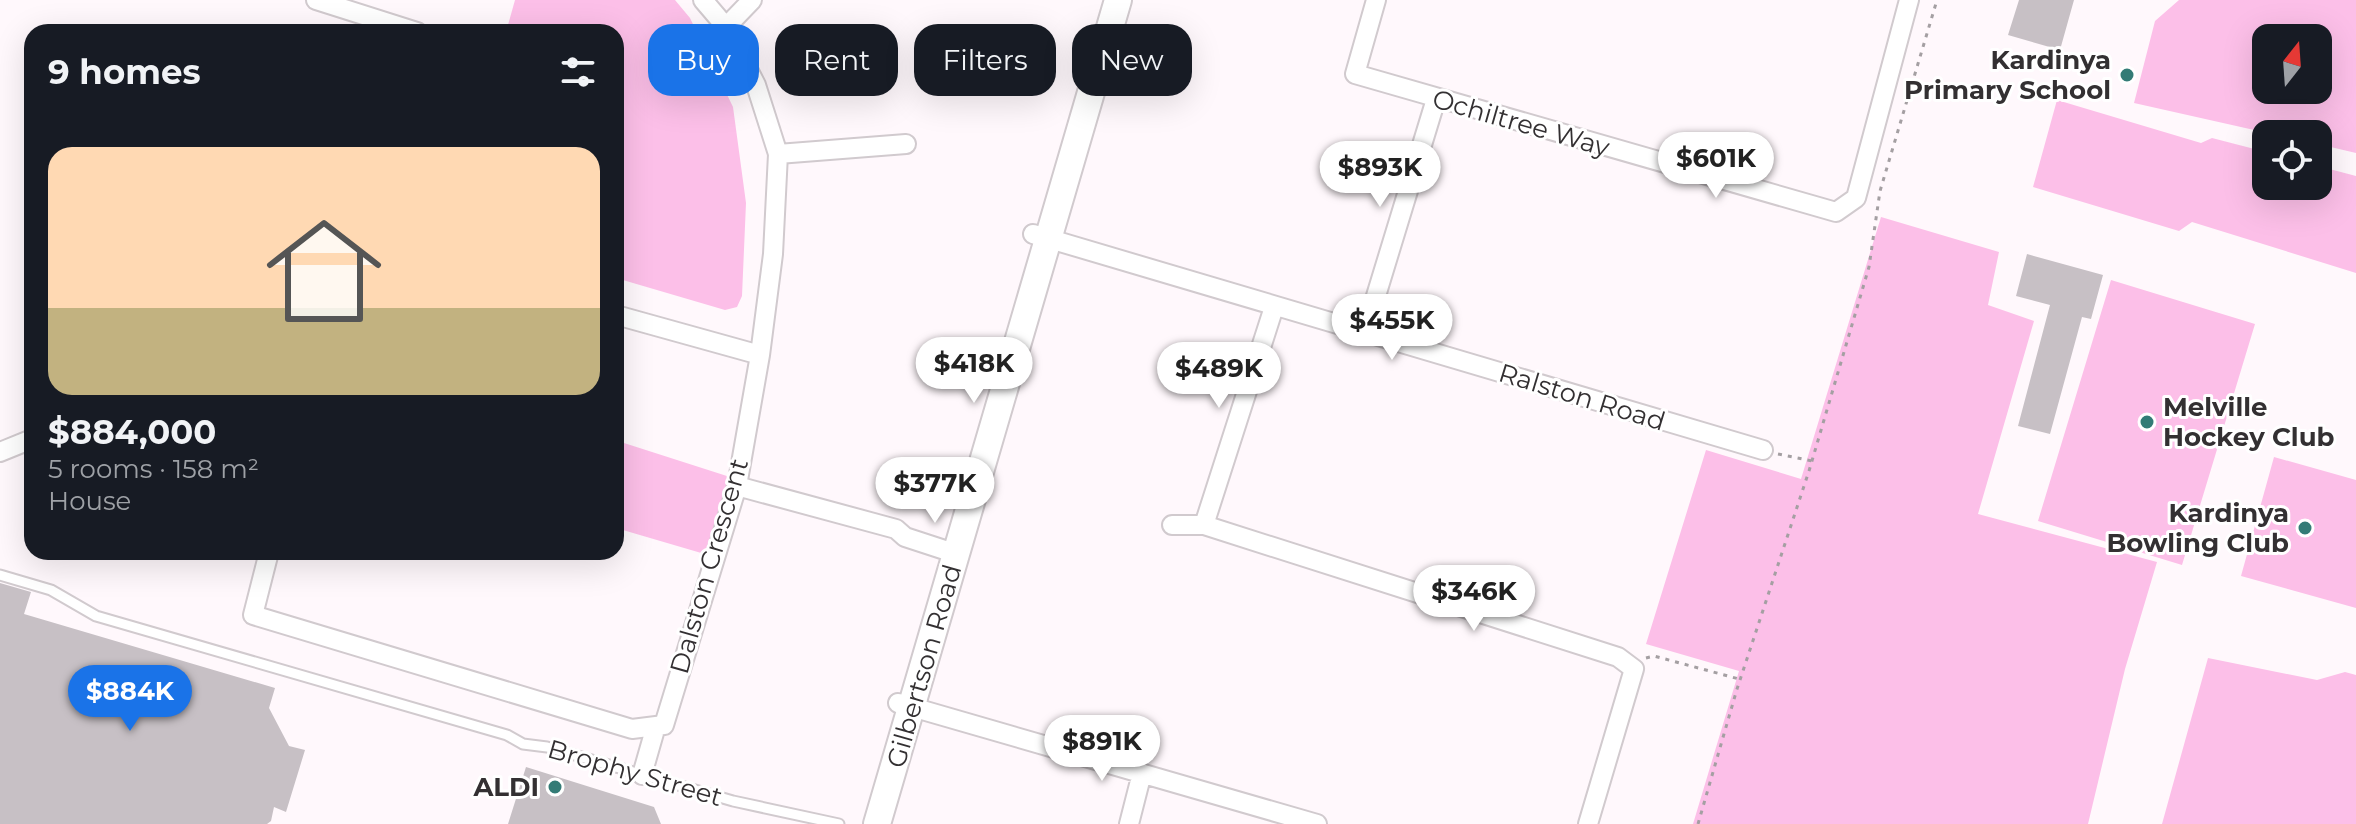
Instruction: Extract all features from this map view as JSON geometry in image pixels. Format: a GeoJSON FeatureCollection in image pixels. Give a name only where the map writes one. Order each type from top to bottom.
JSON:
{"type":"FeatureCollection","features":[{"type":"Feature","properties":{"kind":"street"},"geometry":{"type":"LineString","coordinates":[[316,0],[386,24]]}},
{"type":"Feature","properties":{"kind":"street","name":"Dalston Crescent"},"geometry":{"type":"LineString","coordinates":[[703,0],[723,24]]}},
{"type":"Feature","properties":{"kind":"street"},"geometry":{"type":"LineString","coordinates":[[729,24],[752,0]]}},
{"type":"Feature","properties":{"kind":"street","name":"Gilbertson Road"},"geometry":{"type":"LineString","coordinates":[[863,824],[905,705],[952,546],[1040,236],[1102,0]]}},
{"type":"Feature","properties":{"kind":"street","name":"Gilbertson Road"},"geometry":{"type":"LineString","coordinates":[[1040,236],[1118,0]]}},
{"type":"Feature","properties":{"kind":"street","name":"Ochiltree Way"},"geometry":{"type":"LineString","coordinates":[[1376,0],[1355,74],[1836,212],[1856,198],[1909,0]]}},
{"type":"Feature","properties":{"kind":"street","name":"Dalston Crescent"},"geometry":{"type":"LineString","coordinates":[[656,726],[664,725],[737,486],[760,355],[773,254],[778,154],[759,94]]}},
{"type":"Feature","properties":{"kind":"street"},"geometry":{"type":"LineString","coordinates":[[1365,332],[1436,99]]}},
{"type":"Feature","properties":{"kind":"street"},"geometry":{"type":"LineString","coordinates":[[778,154],[906,144]]}},
{"type":"Feature","properties":{"kind":"street","name":"Ralston Road"},"geometry":{"type":"LineString","coordinates":[[1040,236],[1763,450]]}},
{"type":"Feature","properties":{"kind":"street"},"geometry":{"type":"LineString","coordinates":[[1204,525],[1274,307]]}},
{"type":"Feature","properties":{"kind":"street"},"geometry":{"type":"LineString","coordinates":[[624,317],[760,355]]}},
{"type":"Feature","properties":{"kind":"street"},"geometry":{"type":"LineString","coordinates":[[0,452],[24,442]]}},
{"type":"Feature","properties":{"kind":"street"},"geometry":{"type":"LineString","coordinates":[[737,486],[896,529],[905,537],[952,546]]}},
{"type":"Feature","properties":{"kind":"street"},"geometry":{"type":"LineString","coordinates":[[1172,525],[1204,525],[1618,657],[1634,669],[1588,824]]}},
{"type":"Feature","properties":{"kind":"street"},"geometry":{"type":"LineString","coordinates":[[267,560],[253,615],[632,729],[656,726],[642,775]]}},
{"type":"Feature","properties":{"kind":"street"},"geometry":{"type":"LineString","coordinates":[[905,705],[1317,824]]}},
{"type":"Feature","properties":{"kind":"street","name":"Gilbertson Road"},"geometry":{"type":"LineString","coordinates":[[877,824],[905,705]]}},
{"type":"Feature","properties":{"kind":"street"},"geometry":{"type":"LineString","coordinates":[[1129,824],[1142,773]]}},
{"type":"Feature","properties":{"kind":"lane","name":"Brophy Street"},"geometry":{"type":"LineString","coordinates":[[0,575],[51,590],[96,616],[507,735],[523,744],[547,747],[733,801],[839,824]]}},
{"type":"Feature","properties":{"kind":"path"},"geometry":{"type":"LineString","coordinates":[[1698,824],[1741,679],[1812,461],[1869,267],[1880,191],[1937,0]]}},
{"type":"Feature","properties":{"kind":"path"},"geometry":{"type":"LineString","coordinates":[[1763,450],[1812,461]]}},
{"type":"Feature","properties":{"kind":"path"},"geometry":{"type":"LineString","coordinates":[[1627,664],[1654,656],[1741,679]]}},
{"type":"Feature","properties":{"kind":"shaded area"},"geometry":{"type":"Polygon","coordinates":[[[515,0],[675,0],[690,18],[693,24],[648,24],[648,96],[728,96],[733,107],[746,203],[742,296],[737,307],[725,310],[624,280],[624,24],[508,24],[515,0]]]}},
{"type":"Feature","properties":{"kind":"shaded area"},"geometry":{"type":"Polygon","coordinates":[[[2179,0],[2356,0],[2356,153],[2332,147],[2332,120],[2252,120],[2252,130],[2134,103],[2155,21],[2179,0]]]}},
{"type":"Feature","properties":{"kind":"shaded area"},"geometry":{"type":"Polygon","coordinates":[[[2057,100],[2201,143],[2212,138],[2252,148],[2252,200],[2332,200],[2332,170],[2356,176],[2356,273],[2192,222],[2179,231],[2033,187],[2057,100]]]}},
{"type":"Feature","properties":{"kind":"shaded area"},"geometry":{"type":"Polygon","coordinates":[[[1881,217],[1999,252],[1988,305],[2034,321],[1978,514],[2157,562],[2125,669],[2088,824],[1693,824],[1739,671],[1646,644],[1706,450],[1801,479],[1881,217]]]}},
{"type":"Feature","properties":{"kind":"shaded area","name":"Melville Hockey Club"},"geometry":{"type":"Polygon","coordinates":[[[2111,280],[2255,324],[2182,565],[2038,521],[2111,280]]]}},
{"type":"Feature","properties":{"kind":"shaded area"},"geometry":{"type":"Polygon","coordinates":[[[624,443],[730,477],[708,555],[624,530],[624,443]]]}},
{"type":"Feature","properties":{"kind":"shaded area","name":"Kardinya Bowling Club"},"geometry":{"type":"Polygon","coordinates":[[[2274,457],[2356,480],[2356,608],[2241,576],[2274,457]]]}},
{"type":"Feature","properties":{"kind":"shaded area"},"geometry":{"type":"Polygon","coordinates":[[[2208,658],[2317,680],[2345,672],[2356,675],[2356,824],[2162,824],[2208,658]]]}},
{"type":"Feature","properties":{"kind":"building"},"geometry":{"type":"Polygon","coordinates":[[[2019,0],[2074,0],[2060,50],[2008,35],[2019,0]]]}},
{"type":"Feature","properties":{"kind":"building"},"geometry":{"type":"Polygon","coordinates":[[[2027,254],[2103,275],[2091,319],[2082,317],[2050,434],[2018,426],[2050,305],[2016,296],[2027,254]]]}},
{"type":"Feature","properties":{"kind":"building"},"geometry":{"type":"Polygon","coordinates":[[[0,583],[31,592],[24,614],[275,688],[269,708],[289,746],[305,750],[286,812],[274,807],[271,821],[267,824],[0,824],[0,583]]]}},
{"type":"Feature","properties":{"kind":"building","name":"ALDI"},"geometry":{"type":"Polygon","coordinates":[[[526,767],[654,807],[661,824],[508,824],[526,767]]]}},
{"type":"Feature","properties":{"kind":"place","name":"Kardinya Primary School"},"geometry":{"type":"Point","coordinates":[2127,75]}},
{"type":"Feature","properties":{"kind":"place","name":"Melville Hockey Club"},"geometry":{"type":"Point","coordinates":[2147,422]}},
{"type":"Feature","properties":{"kind":"place","name":"Kardinya Bowling Club"},"geometry":{"type":"Point","coordinates":[2305,528]}},
{"type":"Feature","properties":{"kind":"place","name":"ALDI"},"geometry":{"type":"Point","coordinates":[555,787]}}]}
